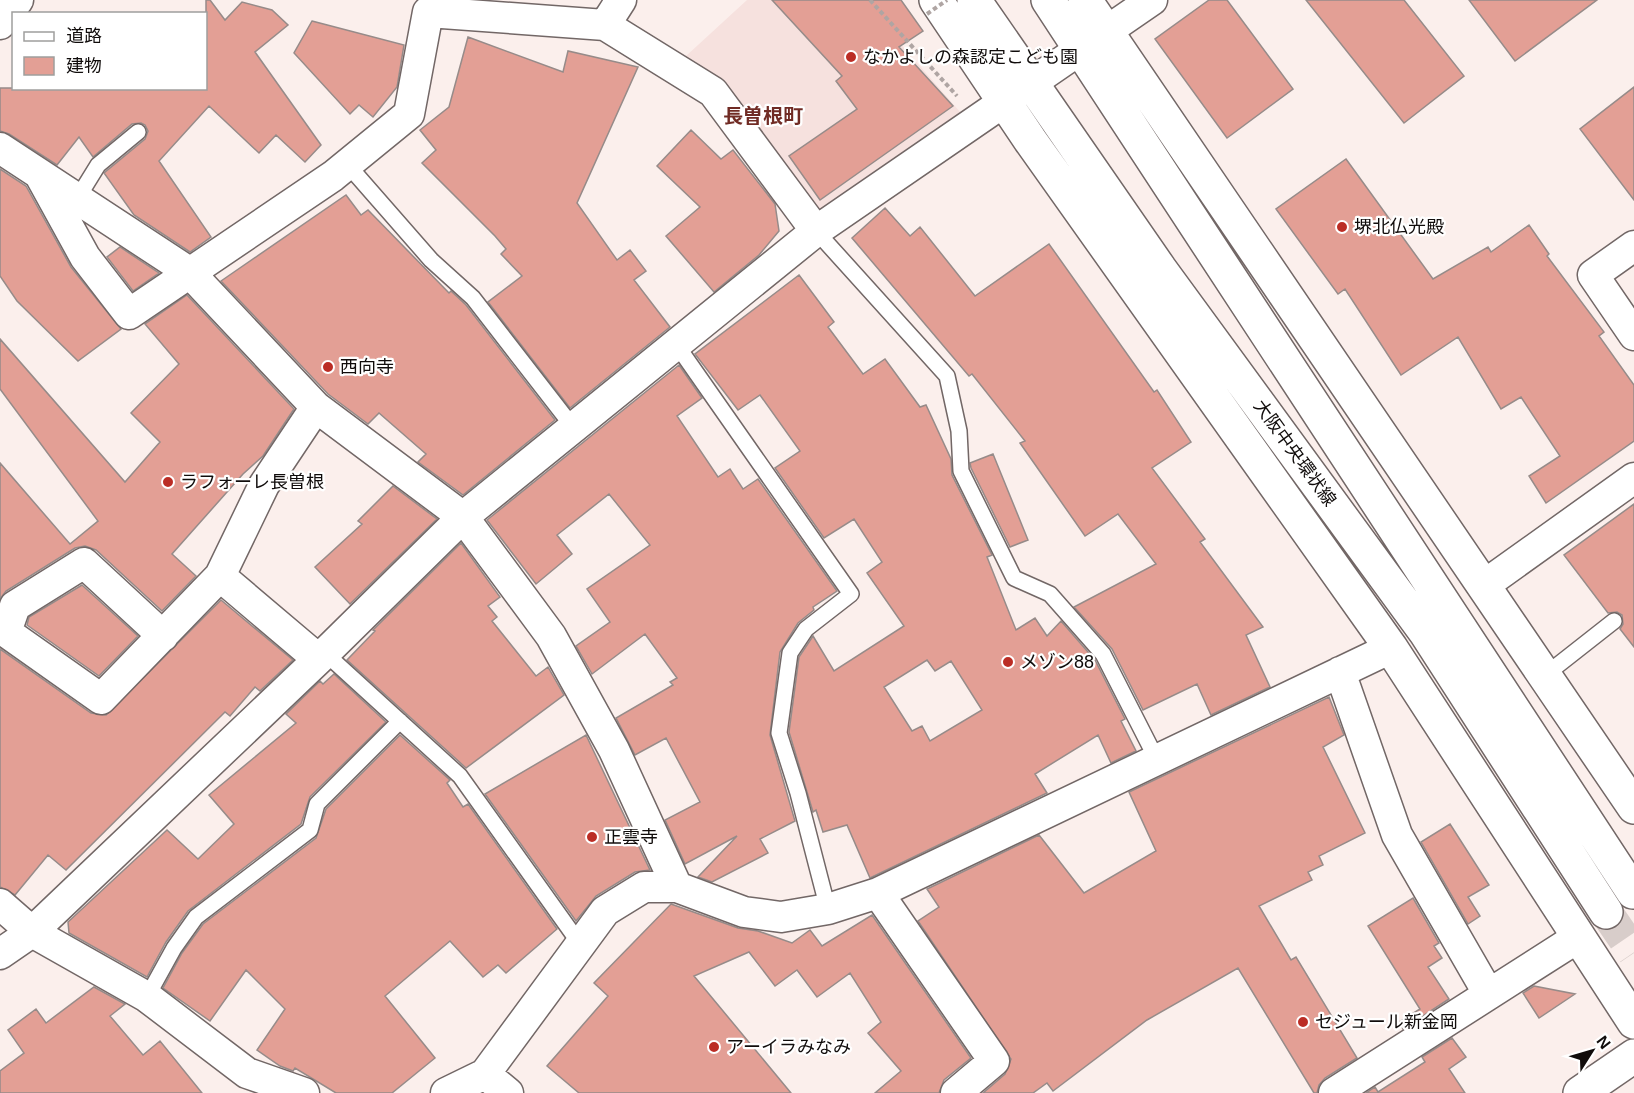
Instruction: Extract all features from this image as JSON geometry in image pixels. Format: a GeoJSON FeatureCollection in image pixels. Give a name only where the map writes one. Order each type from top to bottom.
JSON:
{"type":"FeatureCollection","features":[{"type":"Feature","properties":{"kind":"main road","name":"大阪中央環状線"},"geometry":{"type":"LineString","coordinates":[[974,0],[1033,82],[1160,269],[1426,633],[1606,912]]}},
{"type":"Feature","properties":{"kind":"main road"},"geometry":{"type":"LineString","coordinates":[[1048,0],[1094,41],[1482,586],[1634,807]]}},
{"type":"Feature","properties":{"kind":"main road"},"geometry":{"type":"LineString","coordinates":[[1085,0],[1094,41],[1633,892]]}},
{"type":"Feature","properties":{"kind":"main road"},"geometry":{"type":"LineString","coordinates":[[931,7],[994,109],[1391,648],[1577,938],[1634,1022]]}},
{"type":"Feature","properties":{"kind":"main road"},"geometry":{"type":"LineString","coordinates":[[1580,1093],[1634,1056]]}},
{"type":"Feature","properties":{"kind":"street"},"geometry":{"type":"LineString","coordinates":[[0,24],[18,0]]}},
{"type":"Feature","properties":{"kind":"street"},"geometry":{"type":"LineString","coordinates":[[606,25],[621,0]]}},
{"type":"Feature","properties":{"kind":"street"},"geometry":{"type":"LineString","coordinates":[[0,954],[32,932],[322,656],[462,517],[816,231],[1152,0]]}},
{"type":"Feature","properties":{"kind":"street"},"geometry":{"type":"LineString","coordinates":[[39,173],[85,257],[129,315],[347,164],[408,114],[428,12],[606,25],[713,92],[816,231]]}},
{"type":"Feature","properties":{"kind":"street"},"geometry":{"type":"LineString","coordinates":[[0,148],[189,272],[316,407],[462,517],[550,636],[614,750],[677,887]]}},
{"type":"Feature","properties":{"kind":"street"},"geometry":{"type":"LineString","coordinates":[[1634,246],[1593,275],[1634,335]]}},
{"type":"Feature","properties":{"kind":"street"},"geometry":{"type":"LineString","coordinates":[[163,636],[84,563],[15,606],[6,632],[101,699],[163,636],[220,576],[264,485],[316,407]]}},
{"type":"Feature","properties":{"kind":"street"},"geometry":{"type":"LineString","coordinates":[[1482,586],[1634,478]]}},
{"type":"Feature","properties":{"kind":"street"},"geometry":{"type":"LineString","coordinates":[[220,576],[322,656]]}},
{"type":"Feature","properties":{"kind":"street"},"geometry":{"type":"LineString","coordinates":[[446,1093],[485,1074],[605,911],[644,887],[677,887],[744,912],[781,917],[828,909],[879,893],[1156,758],[1391,648]]}},
{"type":"Feature","properties":{"kind":"street"},"geometry":{"type":"LineString","coordinates":[[1340,672],[1397,835],[1488,993]]}},
{"type":"Feature","properties":{"kind":"street"},"geometry":{"type":"LineString","coordinates":[[879,893],[994,1061],[956,1093]]}},
{"type":"Feature","properties":{"kind":"street"},"geometry":{"type":"LineString","coordinates":[[0,904],[32,932],[147,997],[250,1083],[303,1093]]}},
{"type":"Feature","properties":{"kind":"street"},"geometry":{"type":"LineString","coordinates":[[1334,1093],[1577,938]]}},
{"type":"Feature","properties":{"kind":"street"},"geometry":{"type":"LineString","coordinates":[[485,1074],[508,1093]]}},
{"type":"Feature","properties":{"kind":"lane"},"geometry":{"type":"LineString","coordinates":[[77,199],[98,165],[138,132]]}},
{"type":"Feature","properties":{"kind":"lane"},"geometry":{"type":"LineString","coordinates":[[347,164],[431,260],[473,298],[573,427]]}},
{"type":"Feature","properties":{"kind":"lane"},"geometry":{"type":"LineString","coordinates":[[816,231],[947,376],[959,431],[961,471],[1014,578],[1050,594],[1103,654],[1156,758]]}},
{"type":"Feature","properties":{"kind":"lane"},"geometry":{"type":"LineString","coordinates":[[676,344],[851,594],[806,629],[790,653],[779,733],[798,793],[828,909]]}},
{"type":"Feature","properties":{"kind":"lane"},"geometry":{"type":"LineString","coordinates":[[1544,676],[1614,621]]}},
{"type":"Feature","properties":{"kind":"lane"},"geometry":{"type":"LineString","coordinates":[[322,656],[400,721],[460,776],[580,944]]}},
{"type":"Feature","properties":{"kind":"lane"},"geometry":{"type":"LineString","coordinates":[[147,997],[174,948],[196,917],[310,830],[317,804],[400,721]]}},
{"type":"Feature","properties":{"kind":"path"},"geometry":{"type":"LineString","coordinates":[[870,0],[964,105],[994,109]]}},
{"type":"Feature","properties":{"kind":"path"},"geometry":{"type":"LineString","coordinates":[[931,7],[947,0]]}},
{"type":"Feature","properties":{"kind":"shaded area"},"geometry":{"type":"Polygon","coordinates":[[[747,0],[862,0],[961,113],[816,215],[734,94],[686,56],[747,0]]]}},
{"type":"Feature","properties":{"kind":"building"},"geometry":{"type":"Polygon","coordinates":[[[206,0],[210,0],[225,20],[242,2],[272,10],[288,25],[255,52],[321,145],[305,162],[276,135],[259,153],[209,106],[159,161],[211,237],[190,252],[134,215],[104,173],[145,139],[148,131],[145,125],[132,124],[93,157],[79,137],[57,165],[9,134],[0,131],[0,88],[12,88],[12,90],[207,90],[206,0]]]}},
{"type":"Feature","properties":{"kind":"building"},"geometry":{"type":"Polygon","coordinates":[[[772,0],[901,0],[923,31],[899,47],[953,106],[820,200],[789,156],[857,109],[836,81],[842,76],[772,0]]]}},
{"type":"Feature","properties":{"kind":"building"},"geometry":{"type":"Polygon","coordinates":[[[1209,0],[1227,0],[1293,89],[1227,138],[1155,39],[1209,0]]]}},
{"type":"Feature","properties":{"kind":"building"},"geometry":{"type":"Polygon","coordinates":[[[1306,0],[1404,0],[1464,76],[1404,123],[1306,0]]]}},
{"type":"Feature","properties":{"kind":"building"},"geometry":{"type":"Polygon","coordinates":[[[1469,0],[1597,0],[1515,61],[1469,0]]]}},
{"type":"Feature","properties":{"kind":"building"},"geometry":{"type":"Polygon","coordinates":[[[312,21],[404,45],[397,87],[373,117],[359,105],[350,114],[294,53],[312,21]]]}},
{"type":"Feature","properties":{"kind":"building"},"geometry":{"type":"Polygon","coordinates":[[[468,37],[563,72],[568,51],[638,67],[577,203],[617,260],[630,250],[646,271],[634,280],[670,327],[570,408],[488,302],[522,276],[501,254],[506,249],[422,163],[436,150],[420,130],[449,107],[468,37]]]}},
{"type":"Feature","properties":{"kind":"building"},"geometry":{"type":"Polygon","coordinates":[[[1634,87],[1634,200],[1580,129],[1634,87]]]}},
{"type":"Feature","properties":{"kind":"building"},"geometry":{"type":"Polygon","coordinates":[[[691,130],[721,159],[733,150],[775,204],[779,231],[759,255],[714,292],[666,236],[700,207],[657,166],[691,130]]]}},
{"type":"Feature","properties":{"kind":"building"},"geometry":{"type":"Polygon","coordinates":[[[1346,159],[1433,279],[1488,247],[1491,252],[1529,225],[1549,254],[1547,256],[1604,332],[1599,336],[1634,385],[1634,441],[1546,503],[1529,476],[1560,456],[1521,397],[1501,409],[1458,337],[1401,375],[1345,289],[1338,294],[1276,209],[1346,159]]]}},
{"type":"Feature","properties":{"kind":"building"},"geometry":{"type":"Polygon","coordinates":[[[0,169],[26,186],[71,267],[121,329],[78,361],[17,301],[0,276],[0,169]]]}},
{"type":"Feature","properties":{"kind":"building"},"geometry":{"type":"Polygon","coordinates":[[[346,195],[361,215],[368,210],[449,293],[451,291],[466,305],[555,420],[463,495],[418,462],[426,454],[379,413],[368,424],[328,394],[221,281],[346,195]]]}},
{"type":"Feature","properties":{"kind":"building"},"geometry":{"type":"Polygon","coordinates":[[[885,208],[910,236],[920,227],[975,296],[1049,244],[1154,392],[1157,390],[1191,442],[1152,468],[1205,539],[1200,542],[1263,627],[1246,635],[1270,687],[1211,715],[1197,684],[1143,710],[1112,649],[1074,607],[1156,564],[1118,514],[1085,536],[1020,443],[1025,441],[972,374],[969,376],[852,238],[885,208]]]}},
{"type":"Feature","properties":{"kind":"building"},"geometry":{"type":"Polygon","coordinates":[[[120,247],[159,273],[133,291],[107,257],[120,247]]]}},
{"type":"Feature","properties":{"kind":"building"},"geometry":{"type":"Polygon","coordinates":[[[799,275],[834,322],[828,327],[863,374],[885,359],[920,407],[926,405],[951,459],[952,475],[992,555],[987,557],[1016,630],[1035,618],[1047,636],[1061,621],[1095,660],[1125,719],[1121,721],[1136,751],[1111,763],[1098,735],[1035,774],[1047,793],[870,878],[847,825],[823,832],[816,810],[813,812],[789,732],[799,657],[813,636],[834,671],[904,626],[867,573],[882,562],[854,519],[824,538],[775,468],[800,451],[760,395],[738,410],[695,354],[799,275]],[[927,660],[884,687],[912,731],[922,726],[930,741],[982,710],[951,661],[935,671],[927,660]]]}},
{"type":"Feature","properties":{"kind":"building"},"geometry":{"type":"Polygon","coordinates":[[[187,295],[294,409],[263,456],[243,474],[172,554],[196,576],[162,611],[96,550],[85,546],[75,548],[6,591],[0,599],[0,463],[70,544],[98,521],[0,389],[0,339],[125,482],[160,442],[131,413],[179,364],[145,324],[187,295]]]}},
{"type":"Feature","properties":{"kind":"building"},"geometry":{"type":"Polygon","coordinates":[[[679,365],[702,398],[677,416],[718,477],[730,469],[743,489],[758,479],[837,591],[813,607],[814,610],[798,623],[780,652],[770,735],[795,821],[760,839],[768,853],[712,882],[698,877],[737,836],[685,864],[665,820],[700,802],[666,738],[635,755],[616,718],[673,685],[670,682],[677,678],[645,634],[592,674],[576,646],[610,622],[587,589],[650,545],[609,494],[557,535],[572,554],[536,584],[487,520],[679,365]]]}},
{"type":"Feature","properties":{"kind":"building"},"geometry":{"type":"Polygon","coordinates":[[[993,454],[1028,540],[1010,547],[970,463],[993,454]]]}},
{"type":"Feature","properties":{"kind":"building"},"geometry":{"type":"Polygon","coordinates":[[[393,486],[437,519],[350,604],[315,567],[362,524],[358,521],[393,486]]]}},
{"type":"Feature","properties":{"kind":"building"},"geometry":{"type":"Polygon","coordinates":[[[1634,504],[1634,647],[1620,629],[1623,624],[1622,615],[1617,612],[1608,613],[1564,555],[1634,504]]]}},
{"type":"Feature","properties":{"kind":"building"},"geometry":{"type":"Polygon","coordinates":[[[461,543],[500,597],[488,606],[497,617],[492,621],[536,676],[548,667],[564,695],[466,768],[347,660],[375,631],[373,630],[461,543]]]}},
{"type":"Feature","properties":{"kind":"building"},"geometry":{"type":"Polygon","coordinates":[[[82,585],[138,636],[99,676],[27,625],[29,617],[82,585]]]}},
{"type":"Feature","properties":{"kind":"building"},"geometry":{"type":"Polygon","coordinates":[[[221,600],[293,660],[260,691],[255,687],[230,716],[225,712],[66,870],[48,855],[15,895],[0,887],[0,649],[91,713],[106,715],[221,600]]]}},
{"type":"Feature","properties":{"kind":"building"},"geometry":{"type":"Polygon","coordinates":[[[334,674],[386,722],[310,797],[301,824],[188,911],[166,942],[147,977],[69,933],[68,922],[167,830],[198,859],[234,824],[209,795],[296,723],[286,714],[320,681],[323,684],[334,674]]]}},
{"type":"Feature","properties":{"kind":"building"},"geometry":{"type":"Polygon","coordinates":[[[1329,697],[1344,735],[1323,747],[1365,833],[1319,856],[1323,865],[1308,872],[1312,880],[1259,906],[1291,960],[1296,957],[1357,1058],[1325,1078],[1319,1085],[1317,1093],[1314,1093],[1238,968],[1147,1020],[1053,1091],[1047,1083],[1033,1093],[983,1093],[1005,1074],[1011,1059],[918,921],[939,907],[927,889],[1039,835],[1084,893],[1156,851],[1129,792],[1329,697]]]}},
{"type":"Feature","properties":{"kind":"building"},"geometry":{"type":"Polygon","coordinates":[[[400,735],[450,780],[447,783],[463,807],[468,804],[557,929],[506,973],[498,965],[483,977],[450,941],[385,996],[435,1058],[392,1093],[336,1093],[295,1068],[293,1071],[280,1066],[257,1050],[285,1009],[246,970],[210,1021],[163,988],[182,953],[203,924],[316,838],[326,809],[400,735]]]}},
{"type":"Feature","properties":{"kind":"building"},"geometry":{"type":"Polygon","coordinates":[[[586,735],[650,870],[635,872],[596,896],[576,921],[485,794],[586,735]]]}},
{"type":"Feature","properties":{"kind":"building"},"geometry":{"type":"Polygon","coordinates":[[[1450,824],[1489,885],[1468,897],[1480,916],[1468,924],[1421,842],[1450,824]]]}},
{"type":"Feature","properties":{"kind":"building"},"geometry":{"type":"Polygon","coordinates":[[[1413,898],[1439,943],[1434,946],[1442,958],[1428,967],[1449,999],[1403,1029],[1399,1022],[1420,1009],[1368,926],[1413,898]]]}},
{"type":"Feature","properties":{"kind":"building"},"geometry":{"type":"Polygon","coordinates":[[[671,904],[738,928],[758,931],[792,943],[810,930],[822,946],[872,915],[971,1058],[944,1080],[939,1093],[875,1093],[901,1071],[868,1033],[881,1022],[850,973],[817,997],[797,970],[775,986],[749,952],[694,976],[791,1093],[579,1093],[547,1066],[608,996],[594,983],[671,904]]]}},
{"type":"Feature","properties":{"kind":"building"},"geometry":{"type":"Polygon","coordinates":[[[1534,986],[1575,994],[1539,1018],[1523,993],[1534,986]]]}},
{"type":"Feature","properties":{"kind":"building"},"geometry":{"type":"Polygon","coordinates":[[[94,987],[125,1004],[110,1016],[143,1055],[160,1041],[202,1093],[0,1093],[0,1071],[24,1053],[8,1030],[36,1009],[46,1023],[94,987]]]}},
{"type":"Feature","properties":{"kind":"building"},"geometry":{"type":"Polygon","coordinates":[[[1452,1038],[1466,1057],[1449,1069],[1465,1093],[1366,1093],[1375,1087],[1378,1092],[1425,1062],[1422,1057],[1452,1038]]]}},
{"type":"Feature","properties":{"kind":"tunnel"},"geometry":{"type":"LineString","coordinates":[[1606,912],[1634,953]]}},
{"type":"Feature","properties":{"kind":"place","name":"なかよしの森認定こども園"},"geometry":{"type":"Point","coordinates":[851,57]}},
{"type":"Feature","properties":{"kind":"place","name":"堺北仏光殿"},"geometry":{"type":"Point","coordinates":[1342,227]}},
{"type":"Feature","properties":{"kind":"place","name":"西向寺"},"geometry":{"type":"Point","coordinates":[328,367]}},
{"type":"Feature","properties":{"kind":"place","name":"ラフォーレ長曽根"},"geometry":{"type":"Point","coordinates":[168,482]}},
{"type":"Feature","properties":{"kind":"place","name":"メゾン88"},"geometry":{"type":"Point","coordinates":[1008,662]}},
{"type":"Feature","properties":{"kind":"place","name":"正雲寺"},"geometry":{"type":"Point","coordinates":[592,837]}},
{"type":"Feature","properties":{"kind":"place","name":"セジュール新金岡"},"geometry":{"type":"Point","coordinates":[1303,1022]}},
{"type":"Feature","properties":{"kind":"place","name":"アーイラみなみ"},"geometry":{"type":"Point","coordinates":[714,1047]}},
{"type":"Feature","properties":{"kind":"district","name":"長曽根町"},"geometry":{"type":"Point","coordinates":[763,116]}}]}
